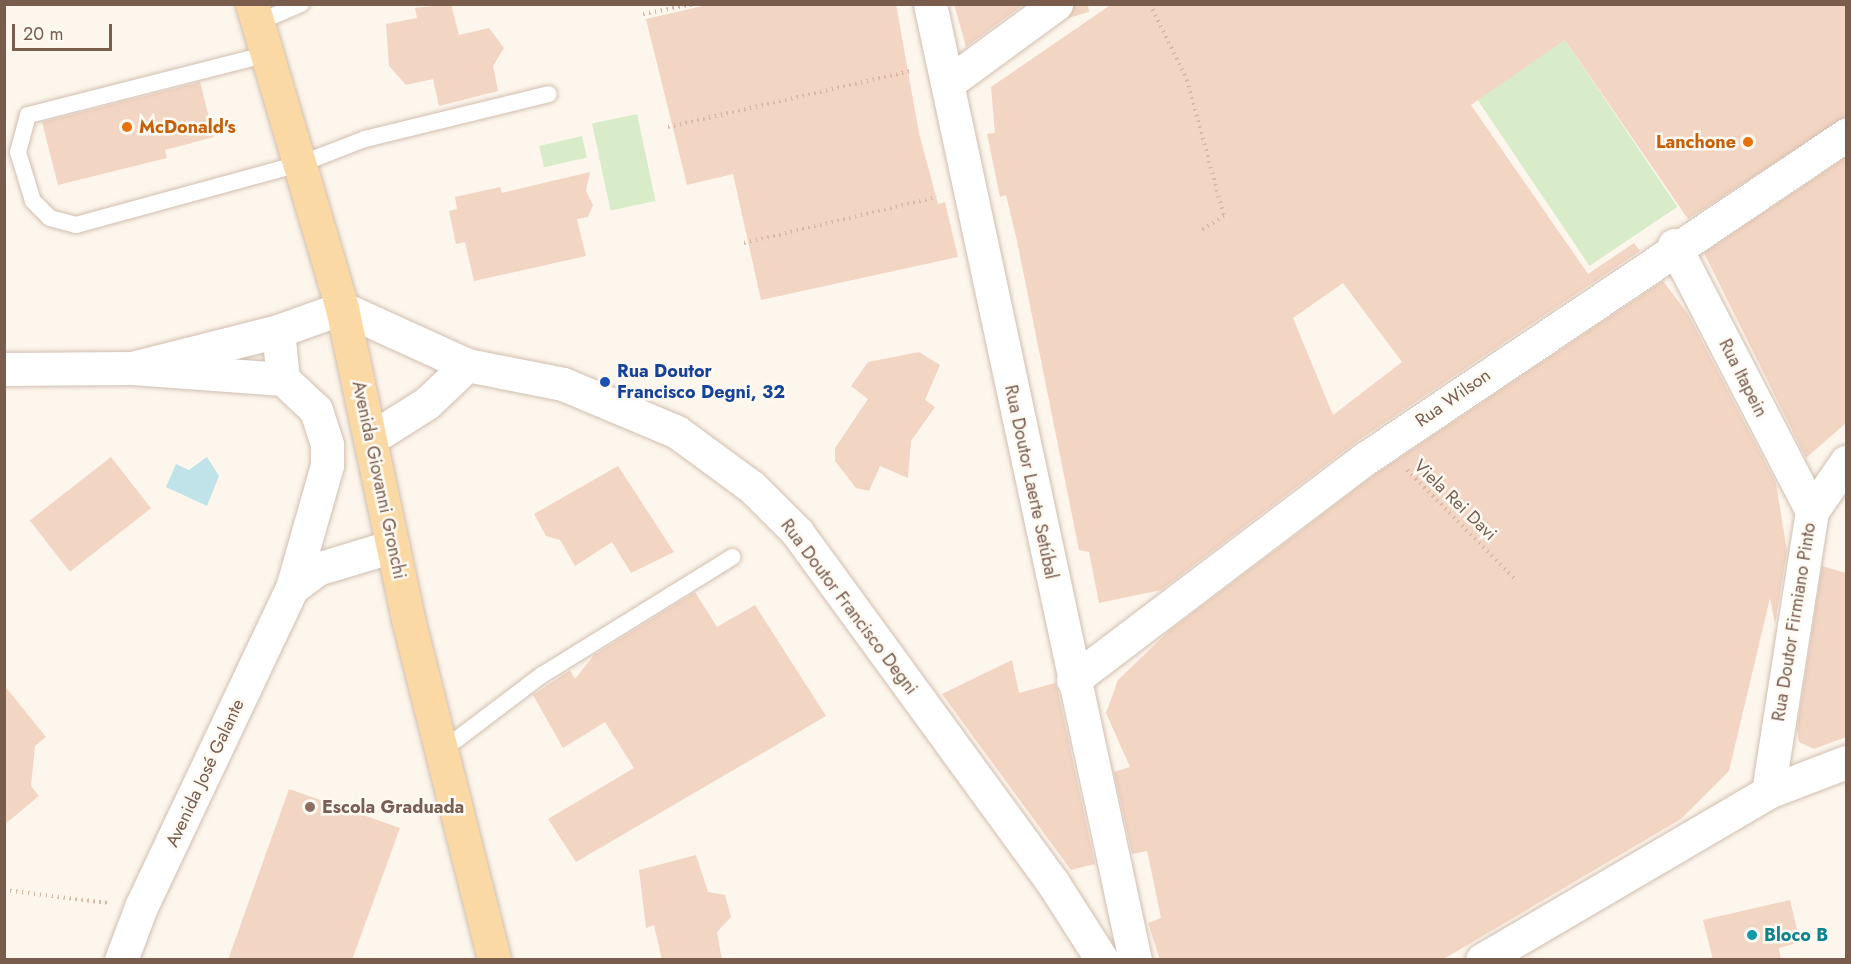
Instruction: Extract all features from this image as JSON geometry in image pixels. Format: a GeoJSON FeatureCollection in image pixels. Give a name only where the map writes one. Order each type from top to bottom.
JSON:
{"type":"FeatureCollection","features":[{"type":"Feature","properties":{"kind":"main road","name":"Avenida Giovanni Gronchi"},"geometry":{"type":"LineString","coordinates":[[255,14],[303,163],[342,308],[393,546],[494,960]]}},
{"type":"Feature","properties":{"kind":"street","name":"Rua Doutor Laerte Setúbal"},"geometry":{"type":"LineString","coordinates":[[930,4],[1072,680],[1135,960]]}},
{"type":"Feature","properties":{"kind":"street"},"geometry":{"type":"LineString","coordinates":[[946,73],[1056,4]]}},
{"type":"Feature","properties":{"kind":"street","name":"Rua Wilson"},"geometry":{"type":"LineString","coordinates":[[1072,680],[1366,458],[1674,246],[1846,135]]}},
{"type":"Feature","properties":{"kind":"street","name":"Rua Itapein"},"geometry":{"type":"LineString","coordinates":[[1674,246],[1812,511]]}},
{"type":"Feature","properties":{"kind":"street"},"geometry":{"type":"LineString","coordinates":[[132,368],[278,331],[342,308]]}},
{"type":"Feature","properties":{"kind":"street","name":"Rua Doutor Francisco Degni"},"geometry":{"type":"LineString","coordinates":[[342,308],[466,365],[563,384],[639,413],[676,432],[752,487],[819,562],[1053,883],[1102,960]]}},
{"type":"Feature","properties":{"kind":"street"},"geometry":{"type":"LineString","coordinates":[[4,369],[132,368],[283,379],[278,331]]}},
{"type":"Feature","properties":{"kind":"street"},"geometry":{"type":"LineString","coordinates":[[370,439],[427,404],[466,365]]}},
{"type":"Feature","properties":{"kind":"street","name":"Avenida José Galante"},"geometry":{"type":"LineString","coordinates":[[121,960],[141,907],[292,588],[327,465],[327,444],[316,410],[283,379]]}},
{"type":"Feature","properties":{"kind":"street","name":"Rua Doutor Firmiano Pinto"},"geometry":{"type":"LineString","coordinates":[[1768,792],[1812,511],[1846,462]]}},
{"type":"Feature","properties":{"kind":"street","name":"Avenida José Galante"},"geometry":{"type":"LineString","coordinates":[[292,588],[317,569],[393,546]]}},
{"type":"Feature","properties":{"kind":"street"},"geometry":{"type":"LineString","coordinates":[[1482,960],[1768,792],[1846,762]]}},
{"type":"Feature","properties":{"kind":"lane"},"geometry":{"type":"LineString","coordinates":[[255,14],[301,4]]}},
{"type":"Feature","properties":{"kind":"lane"},"geometry":{"type":"LineString","coordinates":[[268,54],[28,115],[18,152],[25,185],[50,218],[76,225],[303,163],[365,139],[549,94]]}},
{"type":"Feature","properties":{"kind":"lane"},"geometry":{"type":"LineString","coordinates":[[444,749],[542,675],[732,557]]}},
{"type":"Feature","properties":{"kind":"path"},"geometry":{"type":"LineString","coordinates":[[643,14],[695,4]]}},
{"type":"Feature","properties":{"kind":"path"},"geometry":{"type":"LineString","coordinates":[[1150,4],[1187,80],[1224,216],[1200,231]]}},
{"type":"Feature","properties":{"kind":"path"},"geometry":{"type":"LineString","coordinates":[[668,127],[946,73]]}},
{"type":"Feature","properties":{"kind":"path"},"geometry":{"type":"LineString","coordinates":[[744,243],[970,189]]}},
{"type":"Feature","properties":{"kind":"path","name":"Viela Rei Davi"},"geometry":{"type":"LineString","coordinates":[[1366,458],[1407,470],[1515,579]]}},
{"type":"Feature","properties":{"kind":"path"},"geometry":{"type":"LineString","coordinates":[[4,890],[141,907]]}},
{"type":"Feature","properties":{"kind":"green space"},"geometry":{"type":"Polygon","coordinates":[[[1565,40],[1677,207],[1590,266],[1477,99],[1565,40]]]}},
{"type":"Feature","properties":{"kind":"green space"},"geometry":{"type":"Polygon","coordinates":[[[637,114],[656,201],[611,211],[592,124],[637,114]]]}},
{"type":"Feature","properties":{"kind":"green space"},"geometry":{"type":"Polygon","coordinates":[[[582,136],[587,157],[544,167],[539,146],[582,136]]]}},
{"type":"Feature","properties":{"kind":"water"},"geometry":{"type":"Polygon","coordinates":[[[207,457],[219,476],[207,506],[166,487],[176,464],[189,470],[207,457]]]}},
{"type":"Feature","properties":{"kind":"building"},"geometry":{"type":"Polygon","coordinates":[[[451,4],[459,35],[489,28],[504,48],[493,66],[498,91],[439,106],[433,79],[406,85],[389,66],[386,24],[417,18],[415,8],[451,4]]]}},
{"type":"Feature","properties":{"kind":"building"},"geometry":{"type":"Polygon","coordinates":[[[711,4],[896,4],[919,133],[938,204],[945,202],[958,257],[761,300],[733,174],[687,185],[646,19],[711,4]]]}},
{"type":"Feature","properties":{"kind":"building"},"geometry":{"type":"Polygon","coordinates":[[[954,4],[1024,4],[966,47],[954,4]]]}},
{"type":"Feature","properties":{"kind":"building"},"geometry":{"type":"Polygon","coordinates":[[[1074,4],[1088,4],[1089,12],[1068,18],[1074,4]]]}},
{"type":"Feature","properties":{"kind":"building"},"geometry":{"type":"Polygon","coordinates":[[[1112,4],[1846,4],[1846,117],[1688,219],[1565,40],[1471,105],[1588,274],[1634,243],[1640,251],[1356,442],[1161,590],[1099,603],[1089,552],[1079,550],[1017,241],[1006,195],[1000,197],[987,134],[995,133],[991,87],[1112,4]],[[1343,283],[1293,318],[1333,415],[1402,362],[1343,283]]]}},
{"type":"Feature","properties":{"kind":"building","name":"McDonald's"},"geometry":{"type":"Polygon","coordinates":[[[200,82],[214,137],[165,150],[167,158],[58,185],[42,122],[200,82]]]}},
{"type":"Feature","properties":{"kind":"building"},"geometry":{"type":"Polygon","coordinates":[[[1846,157],[1846,423],[1806,458],[1704,253],[1846,157]]]}},
{"type":"Feature","properties":{"kind":"building"},"geometry":{"type":"Polygon","coordinates":[[[590,172],[586,191],[593,205],[588,217],[577,219],[586,256],[474,281],[465,242],[456,244],[449,211],[457,209],[455,197],[500,187],[502,193],[590,172]]]}},
{"type":"Feature","properties":{"kind":"building"},"geometry":{"type":"Polygon","coordinates":[[[1663,281],[1688,314],[1776,483],[1787,551],[1775,624],[1770,598],[1729,771],[1681,819],[1442,960],[1160,960],[1148,923],[1161,918],[1148,855],[1147,851],[1132,854],[1114,772],[1130,767],[1106,713],[1118,680],[1170,630],[1377,473],[1663,281]]]}},
{"type":"Feature","properties":{"kind":"building"},"geometry":{"type":"Polygon","coordinates":[[[919,352],[940,365],[925,400],[935,407],[911,441],[908,478],[880,466],[869,491],[856,488],[835,461],[835,448],[868,399],[851,386],[868,362],[919,352]]]}},
{"type":"Feature","properties":{"kind":"building"},"geometry":{"type":"Polygon","coordinates":[[[111,457],[151,508],[70,572],[30,520],[111,457]]]}},
{"type":"Feature","properties":{"kind":"building"},"geometry":{"type":"Polygon","coordinates":[[[618,466],[674,552],[631,573],[612,542],[575,566],[560,540],[546,536],[534,514],[618,466]]]}},
{"type":"Feature","properties":{"kind":"building"},"geometry":{"type":"Polygon","coordinates":[[[1822,566],[1846,573],[1846,737],[1814,749],[1799,742],[1797,729],[1822,566]]]}},
{"type":"Feature","properties":{"kind":"building"},"geometry":{"type":"Polygon","coordinates":[[[695,592],[717,627],[755,605],[826,716],[576,862],[548,819],[634,768],[605,722],[563,748],[533,695],[570,670],[575,679],[594,655],[695,592]]]}},
{"type":"Feature","properties":{"kind":"building"},"geometry":{"type":"Polygon","coordinates":[[[1012,660],[1019,693],[1055,683],[1095,864],[1071,870],[942,694],[1012,660]]]}},
{"type":"Feature","properties":{"kind":"building"},"geometry":{"type":"Polygon","coordinates":[[[4,685],[46,737],[35,746],[31,786],[39,796],[4,825],[4,685]]]}},
{"type":"Feature","properties":{"kind":"building"},"geometry":{"type":"Polygon","coordinates":[[[289,789],[400,828],[352,960],[228,960],[289,789]]]}},
{"type":"Feature","properties":{"kind":"building"},"geometry":{"type":"Polygon","coordinates":[[[696,855],[708,892],[725,895],[731,917],[717,932],[722,960],[662,960],[654,925],[646,928],[639,870],[696,855]]]}},
{"type":"Feature","properties":{"kind":"building","name":"Bloco B"},"geometry":{"type":"Polygon","coordinates":[[[1790,900],[1800,942],[1779,948],[1781,960],[1713,960],[1703,920],[1790,900]]]}},
{"type":"Feature","properties":{"kind":"place","name":"McDonald's"},"geometry":{"type":"Point","coordinates":[127,127]}},
{"type":"Feature","properties":{"kind":"place","name":"Lanchone"},"geometry":{"type":"Point","coordinates":[1748,142]}},
{"type":"Feature","properties":{"kind":"place","name":"Rua Doutor Francisco Degni, 32"},"geometry":{"type":"Point","coordinates":[605,382]}},
{"type":"Feature","properties":{"kind":"place","name":"Escola Graduada"},"geometry":{"type":"Point","coordinates":[310,807]}},
{"type":"Feature","properties":{"kind":"place","name":"Bloco B"},"geometry":{"type":"Point","coordinates":[1752,935]}}]}
